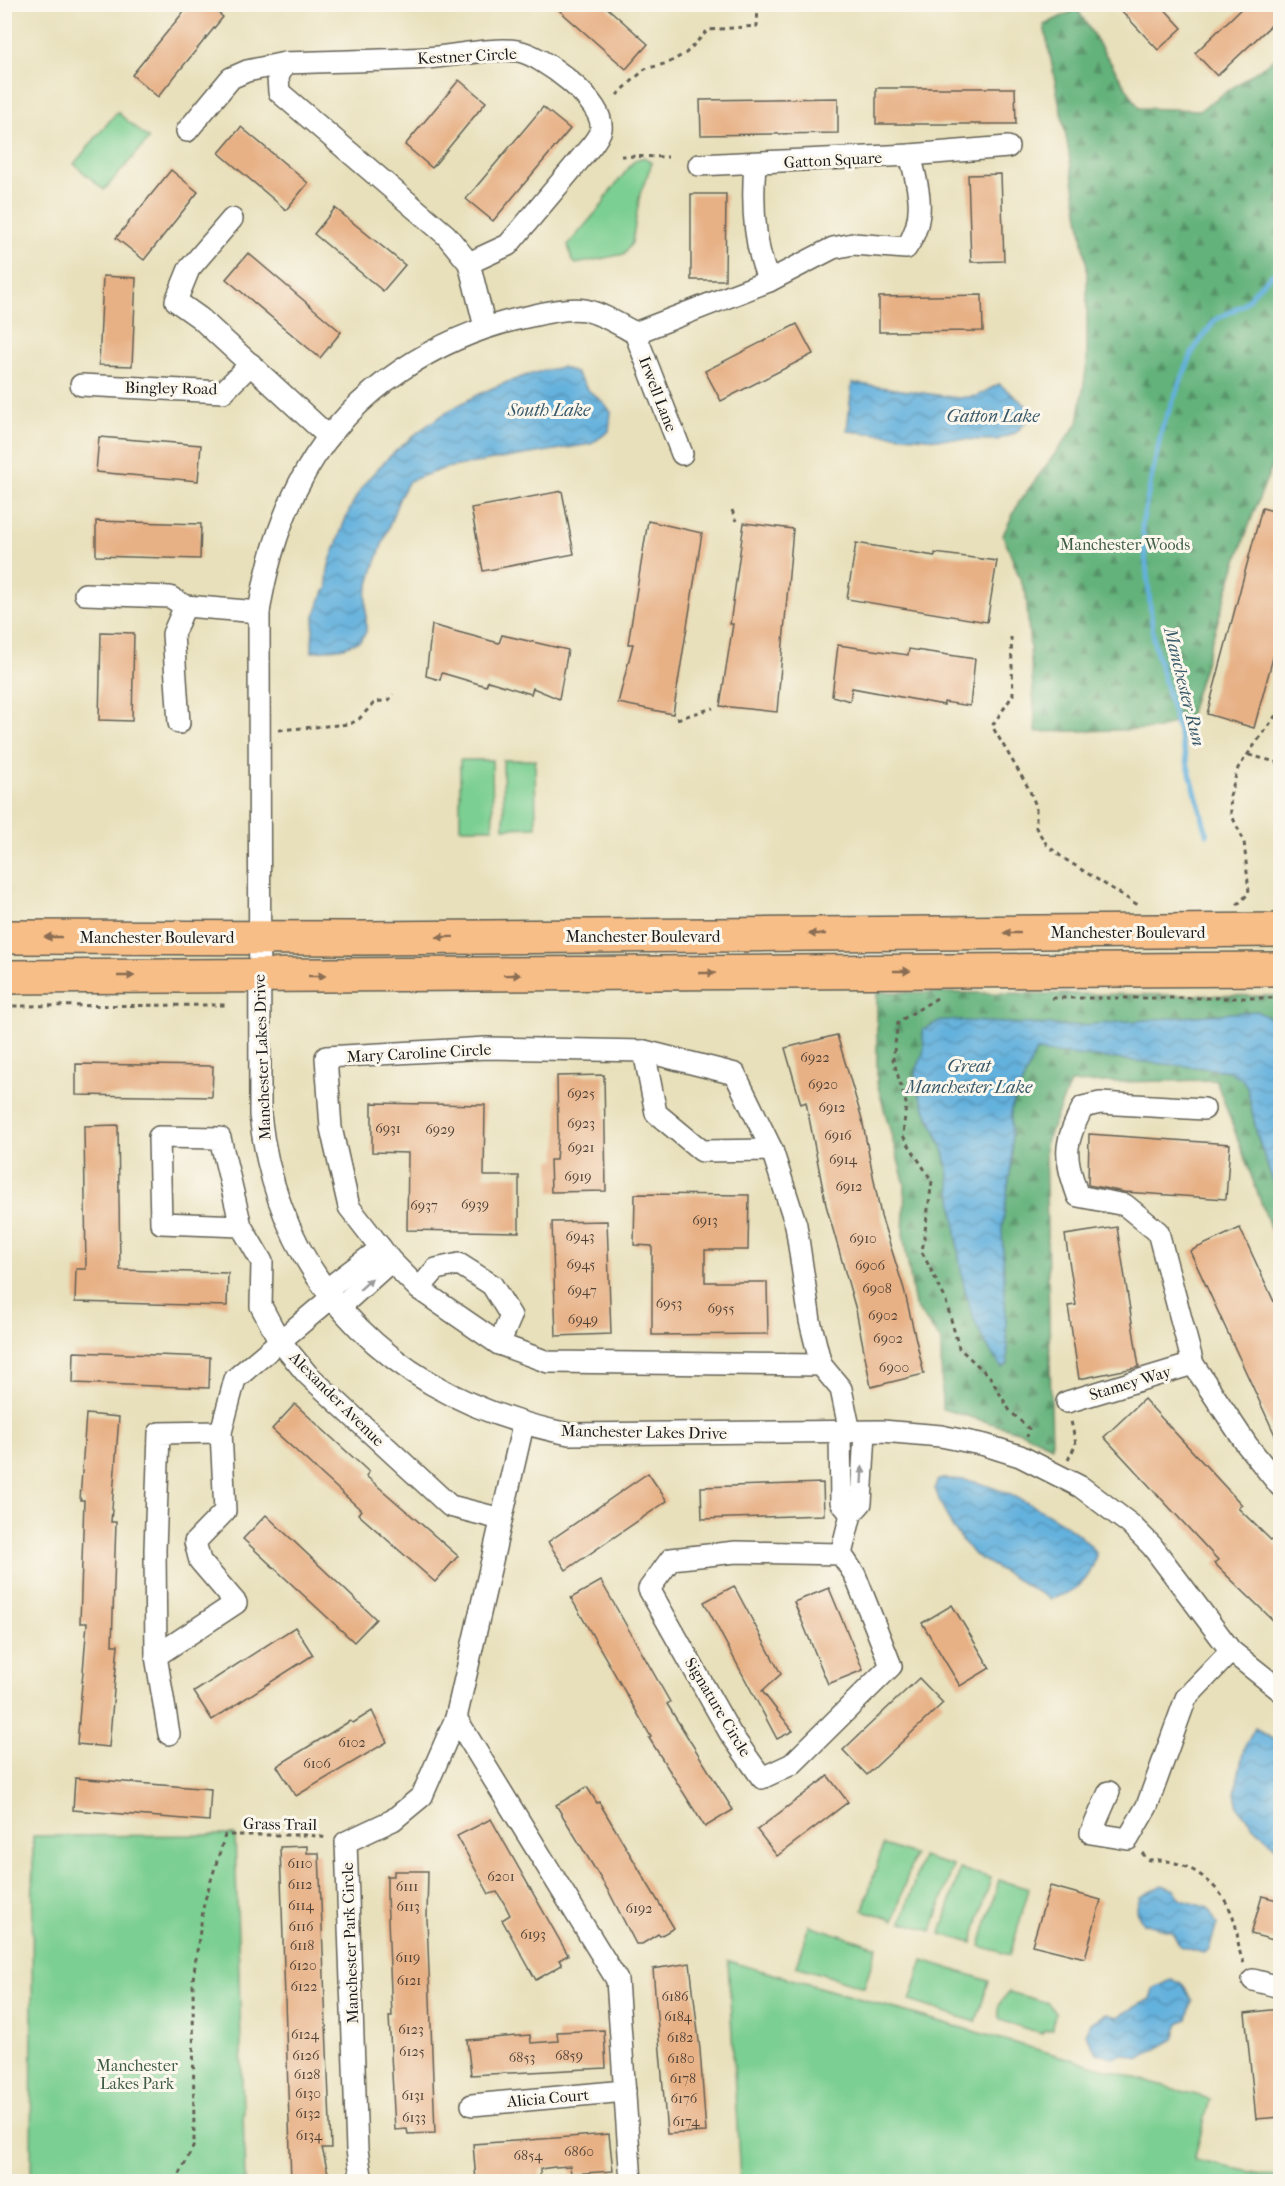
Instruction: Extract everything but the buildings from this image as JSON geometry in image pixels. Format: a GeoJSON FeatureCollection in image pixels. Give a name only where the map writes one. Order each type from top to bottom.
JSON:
{"type":"FeatureCollection","features":[{"type":"Feature","properties":{"kind":"main road","name":"Manchester Boulevard"},"geometry":{"type":"LineString","coordinates":[[4,937],[259,938],[1281,930]]}},
{"type":"Feature","properties":{"kind":"main road"},"geometry":{"type":"LineString","coordinates":[[4,977],[1281,969]]}},
{"type":"Feature","properties":{"kind":"street","name":"Kestner Circle"},"geometry":{"type":"LineString","coordinates":[[187,131],[231,78],[248,71],[285,63],[426,58],[517,51],[534,55],[588,98],[599,115],[601,130],[592,145],[508,245],[469,263]]}},
{"type":"Feature","properties":{"kind":"street"},"geometry":{"type":"LineString","coordinates":[[285,63],[278,77],[279,92],[446,235],[469,263],[486,327]]}},
{"type":"Feature","properties":{"kind":"street","name":"Gatton Square"},"geometry":{"type":"LineString","coordinates":[[699,165],[910,155],[1008,147]]}},
{"type":"Feature","properties":{"kind":"street"},"geometry":{"type":"LineString","coordinates":[[635,333],[769,281],[832,248],[853,244],[906,248],[916,235],[921,212],[917,179],[910,155]]}},
{"type":"Feature","properties":{"kind":"street"},"geometry":{"type":"LineString","coordinates":[[755,164],[754,184],[759,257],[769,281]]}},
{"type":"Feature","properties":{"kind":"street"},"geometry":{"type":"LineString","coordinates":[[232,219],[189,269],[176,301],[200,318],[329,438]]}},
{"type":"Feature","properties":{"kind":"street","name":"Manchester Lakes Drive"},"geometry":{"type":"LineString","coordinates":[[635,333],[584,310],[550,312],[486,327],[426,353],[368,396],[329,438],[307,469],[287,507],[276,537],[259,612],[258,976],[260,1115],[271,1176],[292,1234],[307,1261],[333,1298],[373,1343],[404,1368],[477,1408],[523,1425],[569,1434],[852,1432],[940,1436],[985,1445],[1020,1456],[1081,1487],[1130,1524],[1152,1546],[1232,1651],[1281,1689]]}},
{"type":"Feature","properties":{"kind":"street","name":"Irwell Lane"},"geometry":{"type":"LineString","coordinates":[[635,333],[682,454]]}},
{"type":"Feature","properties":{"kind":"street","name":"Bingley Road"},"geometry":{"type":"LineString","coordinates":[[81,385],[223,392],[251,364]]}},
{"type":"Feature","properties":{"kind":"street"},"geometry":{"type":"LineString","coordinates":[[85,594],[170,597],[185,606],[259,612]]}},
{"type":"Feature","properties":{"kind":"street"},"geometry":{"type":"LineString","coordinates":[[179,723],[173,634],[185,606]]}},
{"type":"Feature","properties":{"kind":"street","name":"Mary Caroline Circle"},"geometry":{"type":"LineString","coordinates":[[820,1365],[548,1362],[499,1344],[419,1289],[386,1255],[349,1207],[331,1128],[326,1057],[486,1048],[644,1051],[735,1074],[772,1150],[796,1225],[810,1321],[820,1365],[841,1389],[852,1432]]}},
{"type":"Feature","properties":{"kind":"street"},"geometry":{"type":"LineString","coordinates":[[644,1051],[656,1113],[702,1151],[772,1150]]}},
{"type":"Feature","properties":{"kind":"street"},"geometry":{"type":"LineString","coordinates":[[1204,1109],[1100,1103],[1083,1107],[1070,1133],[1066,1163],[1078,1196],[1125,1205],[1158,1232],[1193,1364],[1247,1444],[1281,1486]]}},
{"type":"Feature","properties":{"kind":"street","name":"Alexander Avenue"},"geometry":{"type":"LineString","coordinates":[[241,1226],[161,1223],[159,1137],[220,1138],[241,1226],[262,1262],[261,1306],[279,1340],[308,1374],[450,1506],[501,1519]]}},
{"type":"Feature","properties":{"kind":"street"},"geometry":{"type":"LineString","coordinates":[[156,1656],[237,1603],[200,1561],[195,1542],[225,1511],[221,1432],[236,1379],[279,1340],[386,1255]]}},
{"type":"Feature","properties":{"kind":"street"},"geometry":{"type":"LineString","coordinates":[[419,1289],[436,1269],[459,1264],[492,1285],[511,1316],[499,1344]]}},
{"type":"Feature","properties":{"kind":"street","name":"Stamey Way"},"geometry":{"type":"LineString","coordinates":[[1067,1402],[1193,1364]]}},
{"type":"Feature","properties":{"kind":"street","name":"Manchester Park Circle"},"geometry":{"type":"LineString","coordinates":[[362,2181],[357,2150],[346,1842],[393,1820],[422,1796],[456,1718],[523,1425]]}},
{"type":"Feature","properties":{"kind":"street"},"geometry":{"type":"LineString","coordinates":[[169,1734],[156,1656],[155,1550],[159,1433],[221,1432]]}},
{"type":"Feature","properties":{"kind":"street"},"geometry":{"type":"LineString","coordinates":[[840,1554],[850,1514],[861,1503],[852,1432]]}},
{"type":"Feature","properties":{"kind":"street","name":"Signature Circle"},"geometry":{"type":"LineString","coordinates":[[736,1552],[840,1554],[855,1575],[891,1666],[792,1764],[762,1778],[730,1734],[649,1589],[671,1559],[736,1552]]}},
{"type":"Feature","properties":{"kind":"street"},"geometry":{"type":"LineString","coordinates":[[1109,1792],[1091,1833],[1128,1839],[1148,1806],[1186,1698],[1232,1651]]}},
{"type":"Feature","properties":{"kind":"street"},"geometry":{"type":"LineString","coordinates":[[456,1718],[617,1980],[631,2181]]}},
{"type":"Feature","properties":{"kind":"street"},"geometry":{"type":"LineString","coordinates":[[1253,1980],[1281,1987]]}},
{"type":"Feature","properties":{"kind":"street","name":"Alicia Court"},"geometry":{"type":"LineString","coordinates":[[472,2105],[625,2091]]}},
{"type":"Feature","properties":{"kind":"path"},"geometry":{"type":"LineString","coordinates":[[617,95],[645,69],[668,63],[686,53],[708,30],[757,26],[758,4]]}},
{"type":"Feature","properties":{"kind":"path"},"geometry":{"type":"LineString","coordinates":[[621,156],[668,157]]}},
{"type":"Feature","properties":{"kind":"path"},"geometry":{"type":"LineString","coordinates":[[732,510],[736,521]]}},
{"type":"Feature","properties":{"kind":"path"},"geometry":{"type":"LineString","coordinates":[[1011,637],[1013,695],[992,726],[1029,789],[1036,806],[1036,828],[1047,845],[1063,858],[1116,889],[1140,907]]}},
{"type":"Feature","properties":{"kind":"path"},"geometry":{"type":"LineString","coordinates":[[277,730],[350,724],[359,719],[375,702],[389,700],[393,694]]}},
{"type":"Feature","properties":{"kind":"path"},"geometry":{"type":"LineString","coordinates":[[677,719],[713,708]]}},
{"type":"Feature","properties":{"kind":"path"},"geometry":{"type":"LineString","coordinates":[[1235,906],[1249,893],[1244,841],[1231,814],[1230,796],[1238,768],[1276,715]]}},
{"type":"Feature","properties":{"kind":"path"},"geometry":{"type":"LineString","coordinates":[[1249,755],[1281,764]]}},
{"type":"Feature","properties":{"kind":"path"},"geometry":{"type":"LineString","coordinates":[[937,998],[898,1023],[892,1059],[906,1103],[903,1136],[932,1181],[922,1252],[945,1298],[959,1348],[990,1377],[1010,1411],[1029,1430],[1020,1456]]}},
{"type":"Feature","properties":{"kind":"path"},"geometry":{"type":"LineString","coordinates":[[4,1006],[229,1005]]}},
{"type":"Feature","properties":{"kind":"path"},"geometry":{"type":"LineString","coordinates":[[1060,1475],[1076,1444],[1067,1402]]}},
{"type":"Feature","properties":{"kind":"path","name":"Grass Trail"},"geometry":{"type":"LineString","coordinates":[[176,2181],[194,2145],[194,1979],[204,1903],[225,1835],[309,1835],[333,1839]]}},
{"type":"Feature","properties":{"kind":"path"},"geometry":{"type":"LineString","coordinates":[[1128,1839],[1149,1860],[1165,1859],[1184,1864],[1210,1883],[1227,1903],[1235,1924],[1240,1954],[1253,1980]]}},
{"type":"Feature","properties":{"kind":"green space","name":"Manchester Woods"},"geometry":{"type":"Polygon","coordinates":[[[1077,9],[1139,108],[1200,110],[1280,55],[1280,448],[1241,547],[1189,716],[1159,729],[1036,732],[1026,594],[1003,535],[1019,502],[1078,423],[1087,363],[1087,267],[1067,142],[1044,25],[1077,9]]]}},
{"type":"Feature","properties":{"kind":"green space"},"geometry":{"type":"Polygon","coordinates":[[[117,112],[149,139],[104,190],[74,164],[117,112]]]}},
{"type":"Feature","properties":{"kind":"green space"},"geometry":{"type":"Polygon","coordinates":[[[644,157],[652,163],[640,194],[632,243],[624,254],[576,264],[572,261],[568,245],[604,203],[605,198],[635,160],[644,157]]]}},
{"type":"Feature","properties":{"kind":"green space"},"geometry":{"type":"Polygon","coordinates":[[[460,760],[492,760],[493,828],[460,828],[460,760]]]}},
{"type":"Feature","properties":{"kind":"green space"},"geometry":{"type":"Polygon","coordinates":[[[503,760],[535,760],[536,827],[504,828],[503,760]]]}},
{"type":"Feature","properties":{"kind":"green space"},"geometry":{"type":"Polygon","coordinates":[[[877,992],[1280,996],[1280,1254],[1216,1080],[1070,1083],[1045,1145],[1052,1446],[1021,1432],[942,1409],[941,1341],[915,1306],[903,1234],[905,1185],[877,1083],[877,992]]]}},
{"type":"Feature","properties":{"kind":"green space","name":"Manchester Lakes Park"},"geometry":{"type":"Polygon","coordinates":[[[235,1835],[245,2181],[31,2181],[33,1836],[235,1835]]]}},
{"type":"Feature","properties":{"kind":"green space"},"geometry":{"type":"Polygon","coordinates":[[[883,1845],[914,1855],[894,1920],[863,1910],[883,1845]]]}},
{"type":"Feature","properties":{"kind":"green space"},"geometry":{"type":"Polygon","coordinates":[[[922,1857],[953,1866],[932,1931],[902,1922],[922,1857]]]}},
{"type":"Feature","properties":{"kind":"green space"},"geometry":{"type":"Polygon","coordinates":[[[960,1869],[991,1878],[972,1943],[941,1934],[960,1869]]]}},
{"type":"Feature","properties":{"kind":"green space"},"geometry":{"type":"Polygon","coordinates":[[[999,1880],[1029,1889],[1010,1955],[980,1946],[999,1880]]]}},
{"type":"Feature","properties":{"kind":"green space"},"geometry":{"type":"Polygon","coordinates":[[[809,1925],[877,1947],[864,1987],[796,1966],[809,1925]]]}},
{"type":"Feature","properties":{"kind":"green space"},"geometry":{"type":"Polygon","coordinates":[[[923,1960],[989,1981],[976,2022],[910,2001],[923,1960]]]}},
{"type":"Feature","properties":{"kind":"green space"},"geometry":{"type":"Polygon","coordinates":[[[728,1961],[1210,2099],[1194,2160],[1280,2178],[1280,2181],[740,2181],[728,1961]]]}},
{"type":"Feature","properties":{"kind":"green space"},"geometry":{"type":"Polygon","coordinates":[[[1009,1992],[1048,2003],[1055,2012],[1053,2029],[1043,2031],[1042,2034],[1000,2020],[999,2005],[1009,1992]]]}},
{"type":"Feature","properties":{"kind":"water","name":"South Lake"},"geometry":{"type":"Polygon","coordinates":[[[562,367],[576,373],[588,390],[611,412],[609,431],[591,444],[445,468],[409,481],[399,499],[366,595],[366,632],[360,641],[344,647],[312,652],[315,618],[323,594],[328,587],[327,575],[331,559],[350,508],[370,477],[411,438],[457,406],[508,382],[562,367]]]}},
{"type":"Feature","properties":{"kind":"water","name":"Gatton Lake"},"geometry":{"type":"Polygon","coordinates":[[[852,383],[958,398],[977,396],[999,384],[1028,407],[1028,419],[1017,432],[997,440],[938,439],[847,431],[852,383]]]}},
{"type":"Feature","properties":{"kind":"water","name":"Great Manchester Lake"},"geometry":{"type":"Polygon","coordinates":[[[1256,1011],[1275,1020],[1280,1045],[1280,1203],[1257,1135],[1247,1087],[1242,1079],[1229,1071],[1036,1051],[1011,1109],[1012,1159],[1002,1229],[1008,1364],[1002,1368],[985,1342],[965,1291],[945,1156],[916,1083],[916,1071],[924,1050],[923,1030],[942,1020],[1072,1026],[1256,1011]]]}},
{"type":"Feature","properties":{"kind":"water"},"geometry":{"type":"Polygon","coordinates":[[[942,1479],[984,1484],[1040,1509],[1075,1532],[1096,1555],[1086,1579],[1067,1593],[1050,1599],[974,1555],[952,1527],[940,1502],[935,1488],[937,1481],[942,1479]]]}},
{"type":"Feature","properties":{"kind":"water"},"geometry":{"type":"Polygon","coordinates":[[[1255,1728],[1280,1744],[1280,1851],[1253,1826],[1238,1807],[1235,1793],[1244,1748],[1255,1728]]]}},
{"type":"Feature","properties":{"kind":"water"},"geometry":{"type":"Polygon","coordinates":[[[1162,1885],[1175,1890],[1181,1900],[1208,1908],[1217,1924],[1209,1950],[1203,1953],[1180,1946],[1172,1932],[1143,1923],[1136,1911],[1140,1897],[1162,1885]]]}},
{"type":"Feature","properties":{"kind":"water"},"geometry":{"type":"Polygon","coordinates":[[[1171,1980],[1182,1983],[1192,2001],[1187,2019],[1179,2023],[1174,2039],[1139,2059],[1122,2054],[1114,2058],[1097,2053],[1086,2034],[1090,2023],[1107,2014],[1117,2017],[1150,1999],[1153,1989],[1171,1980]]]}},
{"type":"Feature","properties":{"kind":"waterway","name":"Manchester Run"},"geometry":{"type":"LineString","coordinates":[[1207,834],[1154,643],[1142,524],[1162,428],[1193,351],[1215,320],[1243,305],[1262,283],[1280,269]]}}]}
